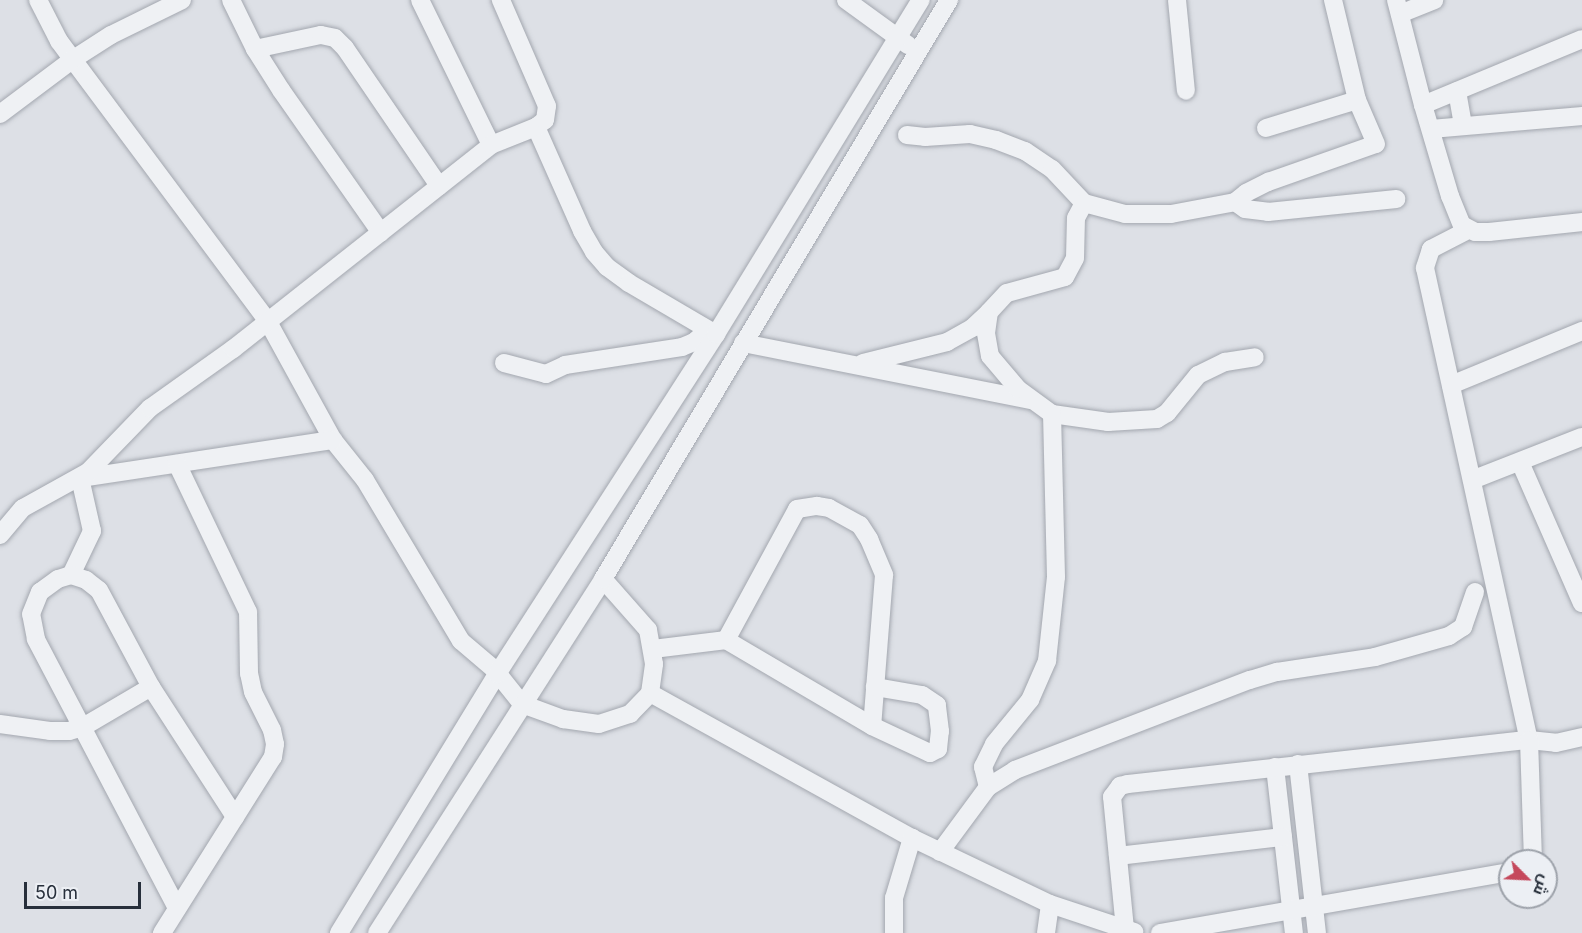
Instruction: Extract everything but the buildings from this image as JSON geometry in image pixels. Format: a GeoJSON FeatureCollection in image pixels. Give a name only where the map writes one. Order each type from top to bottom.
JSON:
{"type":"FeatureCollection","features":[{"type":"Feature","properties":{"kind":"street"},"geometry":{"type":"LineString","coordinates":[[38,0],[59,42],[267,320],[333,440],[365,480],[460,641],[497,674],[522,704],[573,722],[598,724],[630,714],[650,693],[654,664],[648,630],[603,579]]}},
{"type":"Feature","properties":{"kind":"street"},"geometry":{"type":"LineString","coordinates":[[0,114],[72,60],[111,35],[182,0]]}},
{"type":"Feature","properties":{"kind":"street"},"geometry":{"type":"LineString","coordinates":[[231,0],[255,49],[381,233]]}},
{"type":"Feature","properties":{"kind":"street"},"geometry":{"type":"LineString","coordinates":[[420,0],[491,145]]}},
{"type":"Feature","properties":{"kind":"street"},"geometry":{"type":"LineString","coordinates":[[0,535],[23,508],[80,478],[101,459],[139,417],[381,233],[491,145],[536,127],[545,120],[547,106],[501,0]]}},
{"type":"Feature","properties":{"kind":"street"},"geometry":{"type":"LineString","coordinates":[[846,0],[917,51]]}},
{"type":"Feature","properties":{"kind":"street"},"geometry":{"type":"LineString","coordinates":[[339,933],[497,674],[921,0]]}},
{"type":"Feature","properties":{"kind":"street"},"geometry":{"type":"LineString","coordinates":[[377,933],[603,579],[949,0]]}},
{"type":"Feature","properties":{"kind":"street"},"geometry":{"type":"LineString","coordinates":[[1177,0],[1186,91]]}},
{"type":"Feature","properties":{"kind":"street"},"geometry":{"type":"LineString","coordinates":[[907,135],[925,137],[970,134],[1006,144],[1025,151],[1052,169],[1084,203],[1125,214],[1148,216],[1185,213],[1235,202],[1246,193],[1268,182],[1376,144],[1357,100],[1333,0]]}},
{"type":"Feature","properties":{"kind":"street"},"geometry":{"type":"LineString","coordinates":[[1434,0],[1398,7],[1457,216],[1468,230]]}},
{"type":"Feature","properties":{"kind":"street"},"geometry":{"type":"LineString","coordinates":[[255,49],[321,35],[335,38],[345,48],[439,186]]}},
{"type":"Feature","properties":{"kind":"street"},"geometry":{"type":"LineString","coordinates":[[1424,105],[1582,39]]}},
{"type":"Feature","properties":{"kind":"street"},"geometry":{"type":"LineString","coordinates":[[1457,91],[1463,125]]}},
{"type":"Feature","properties":{"kind":"street"},"geometry":{"type":"LineString","coordinates":[[1266,128],[1357,100]]}},
{"type":"Feature","properties":{"kind":"street"},"geometry":{"type":"LineString","coordinates":[[1431,129],[1582,116]]}},
{"type":"Feature","properties":{"kind":"street"},"geometry":{"type":"LineString","coordinates":[[536,127],[582,231],[594,252],[607,267],[629,283],[712,332]]}},
{"type":"Feature","properties":{"kind":"street"},"geometry":{"type":"LineString","coordinates":[[1235,202],[1245,209],[1268,212],[1327,208],[1396,199]]}},
{"type":"Feature","properties":{"kind":"street"},"geometry":{"type":"LineString","coordinates":[[859,364],[947,342],[972,328],[1007,293],[1065,277],[1075,258],[1076,218],[1084,203]]}},
{"type":"Feature","properties":{"kind":"street"},"geometry":{"type":"LineString","coordinates":[[1533,849],[1529,740],[1425,268],[1431,249],[1468,230],[1489,232],[1582,222]]}},
{"type":"Feature","properties":{"kind":"street"},"geometry":{"type":"LineString","coordinates":[[989,312],[986,333],[990,356],[1006,377],[1032,401],[1052,414],[1108,422],[1157,419],[1167,413],[1198,375],[1225,362],[1255,357]]}},
{"type":"Feature","properties":{"kind":"street"},"geometry":{"type":"LineString","coordinates":[[1451,385],[1582,331]]}},
{"type":"Feature","properties":{"kind":"street"},"geometry":{"type":"LineString","coordinates":[[504,363],[546,374],[565,365],[682,347],[712,332]]}},
{"type":"Feature","properties":{"kind":"street"},"geometry":{"type":"LineString","coordinates":[[743,343],[859,364],[1032,401]]}},
{"type":"Feature","properties":{"kind":"street"},"geometry":{"type":"LineString","coordinates":[[988,787],[983,767],[994,744],[1029,699],[1047,661],[1056,577],[1052,414]]}},
{"type":"Feature","properties":{"kind":"street"},"geometry":{"type":"LineString","coordinates":[[1472,480],[1582,437]]}},
{"type":"Feature","properties":{"kind":"street"},"geometry":{"type":"LineString","coordinates":[[80,478],[333,440]]}},
{"type":"Feature","properties":{"kind":"street"},"geometry":{"type":"LineString","coordinates":[[1520,462],[1582,603]]}},
{"type":"Feature","properties":{"kind":"street"},"geometry":{"type":"LineString","coordinates":[[162,933],[273,757],[275,744],[272,730],[253,692],[249,673],[248,612],[177,464]]}},
{"type":"Feature","properties":{"kind":"street"},"geometry":{"type":"LineString","coordinates":[[71,574],[92,531],[80,478]]}},
{"type":"Feature","properties":{"kind":"street"},"geometry":{"type":"LineString","coordinates":[[726,640],[797,508],[817,506],[829,508],[861,525],[879,558],[884,575],[872,726]]}},
{"type":"Feature","properties":{"kind":"street"},"geometry":{"type":"LineString","coordinates":[[177,908],[36,639],[31,614],[40,592],[58,579],[71,574],[86,580],[99,590],[151,687],[235,817]]}},
{"type":"Feature","properties":{"kind":"street"},"geometry":{"type":"LineString","coordinates":[[940,852],[988,787],[1015,770],[1250,680],[1277,672],[1375,657],[1449,636],[1463,627],[1475,592]]}},
{"type":"Feature","properties":{"kind":"street"},"geometry":{"type":"LineString","coordinates":[[653,649],[726,640],[872,726],[930,753],[938,749],[940,744],[937,705],[922,695],[875,687]]}},
{"type":"Feature","properties":{"kind":"street"},"geometry":{"type":"LineString","coordinates":[[0,724],[60,732],[83,727],[151,687]]}},
{"type":"Feature","properties":{"kind":"street"},"geometry":{"type":"LineString","coordinates":[[650,693],[940,852],[1050,904],[1130,931],[1118,856],[1112,797],[1120,786],[1298,764],[1529,740],[1556,743],[1582,737]]}},
{"type":"Feature","properties":{"kind":"street"},"geometry":{"type":"LineString","coordinates":[[1298,764],[1317,933]]}},
{"type":"Feature","properties":{"kind":"street"},"geometry":{"type":"LineString","coordinates":[[1275,767],[1294,933]]}},
{"type":"Feature","properties":{"kind":"street"},"geometry":{"type":"LineString","coordinates":[[1118,856],[1283,837]]}},
{"type":"Feature","properties":{"kind":"street"},"geometry":{"type":"LineString","coordinates":[[894,933],[894,898],[912,838]]}},
{"type":"Feature","properties":{"kind":"street"},"geometry":{"type":"LineString","coordinates":[[1161,933],[1498,874]]}},
{"type":"Feature","properties":{"kind":"street"},"geometry":{"type":"LineString","coordinates":[[1046,933],[1050,904]]}}]}
